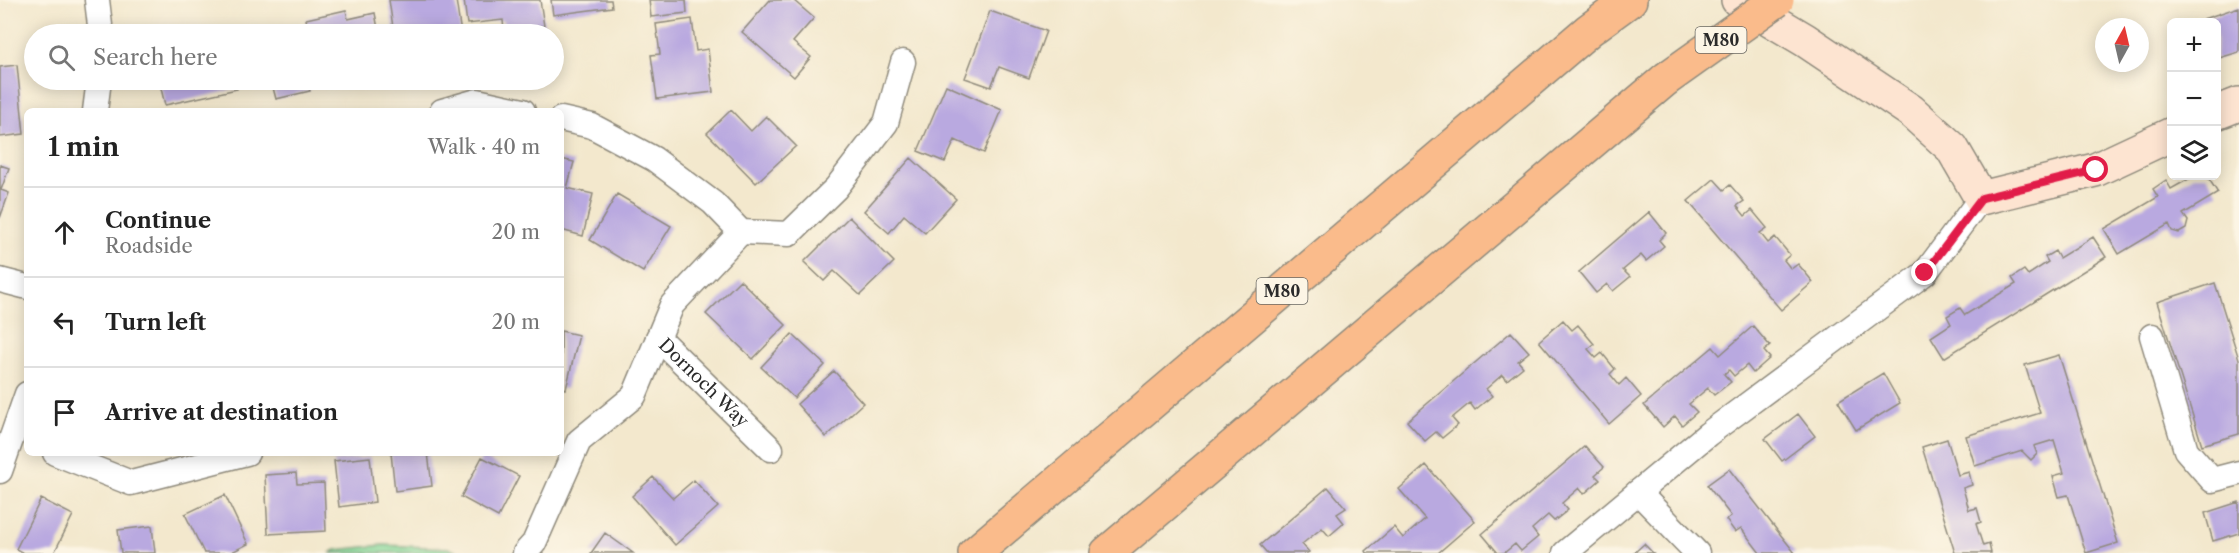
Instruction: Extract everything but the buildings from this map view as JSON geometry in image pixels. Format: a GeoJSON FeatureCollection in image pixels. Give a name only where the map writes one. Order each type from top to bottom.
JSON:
{"type":"FeatureCollection","features":[{"type":"Feature","properties":{"kind":"highway","name":"M80"},"geometry":{"type":"LineString","coordinates":[[975,553],[1589,30],[1630,0]]}},
{"type":"Feature","properties":{"kind":"highway","name":"M80"},"geometry":{"type":"LineString","coordinates":[[1107,553],[1666,79],[1777,0]]}},
{"type":"Feature","properties":{"kind":"street"},"geometry":{"type":"LineString","coordinates":[[97,0],[100,24]]}},
{"type":"Feature","properties":{"kind":"street"},"geometry":{"type":"LineString","coordinates":[[1738,0],[1805,40],[1911,111],[1952,148],[1982,198]]}},
{"type":"Feature","properties":{"kind":"street"},"geometry":{"type":"LineString","coordinates":[[564,120],[591,126],[654,159],[713,203],[741,232],[789,234],[836,188],[886,123],[903,62]]}},
{"type":"Feature","properties":{"kind":"street"},"geometry":{"type":"LineString","coordinates":[[95,108],[98,90]]}},
{"type":"Feature","properties":{"kind":"street"},"geometry":{"type":"LineString","coordinates":[[452,108],[477,101],[509,108]]}},
{"type":"Feature","properties":{"kind":"street"},"geometry":{"type":"LineString","coordinates":[[2221,111],[2239,104]]}},
{"type":"Feature","properties":{"kind":"street"},"geometry":{"type":"LineString","coordinates":[[1565,553],[1708,434],[1925,273],[1982,198],[2096,170],[2167,136]]}},
{"type":"Feature","properties":{"kind":"street","name":"Dornoch Way"},"geometry":{"type":"LineString","coordinates":[[741,232],[672,305],[658,338],[771,449]]}},
{"type":"Feature","properties":{"kind":"street"},"geometry":{"type":"LineString","coordinates":[[0,280],[24,286]]}},
{"type":"Feature","properties":{"kind":"street"},"geometry":{"type":"LineString","coordinates":[[2152,336],[2186,450],[2212,480],[2239,473]]}},
{"type":"Feature","properties":{"kind":"street"},"geometry":{"type":"LineString","coordinates":[[525,553],[534,543],[564,457],[579,441],[634,396],[658,338]]}},
{"type":"Feature","properties":{"kind":"street"},"geometry":{"type":"LineString","coordinates":[[0,471],[20,439],[24,413]]}},
{"type":"Feature","properties":{"kind":"street"},"geometry":{"type":"LineString","coordinates":[[63,456],[131,483],[235,456]]}},
{"type":"Feature","properties":{"kind":"street"},"geometry":{"type":"LineString","coordinates":[[1638,492],[1697,553]]}},
{"type":"Feature","properties":{"kind":"green space"},"geometry":{"type":"Polygon","coordinates":[[[383,545],[448,548],[460,553],[330,553],[336,550],[383,545]]]}},
{"type":"Feature","properties":{"kind":"route"},"geometry":{"type":"LineString","coordinates":[[1925,273],[1982,198],[2096,170]]}}]}
